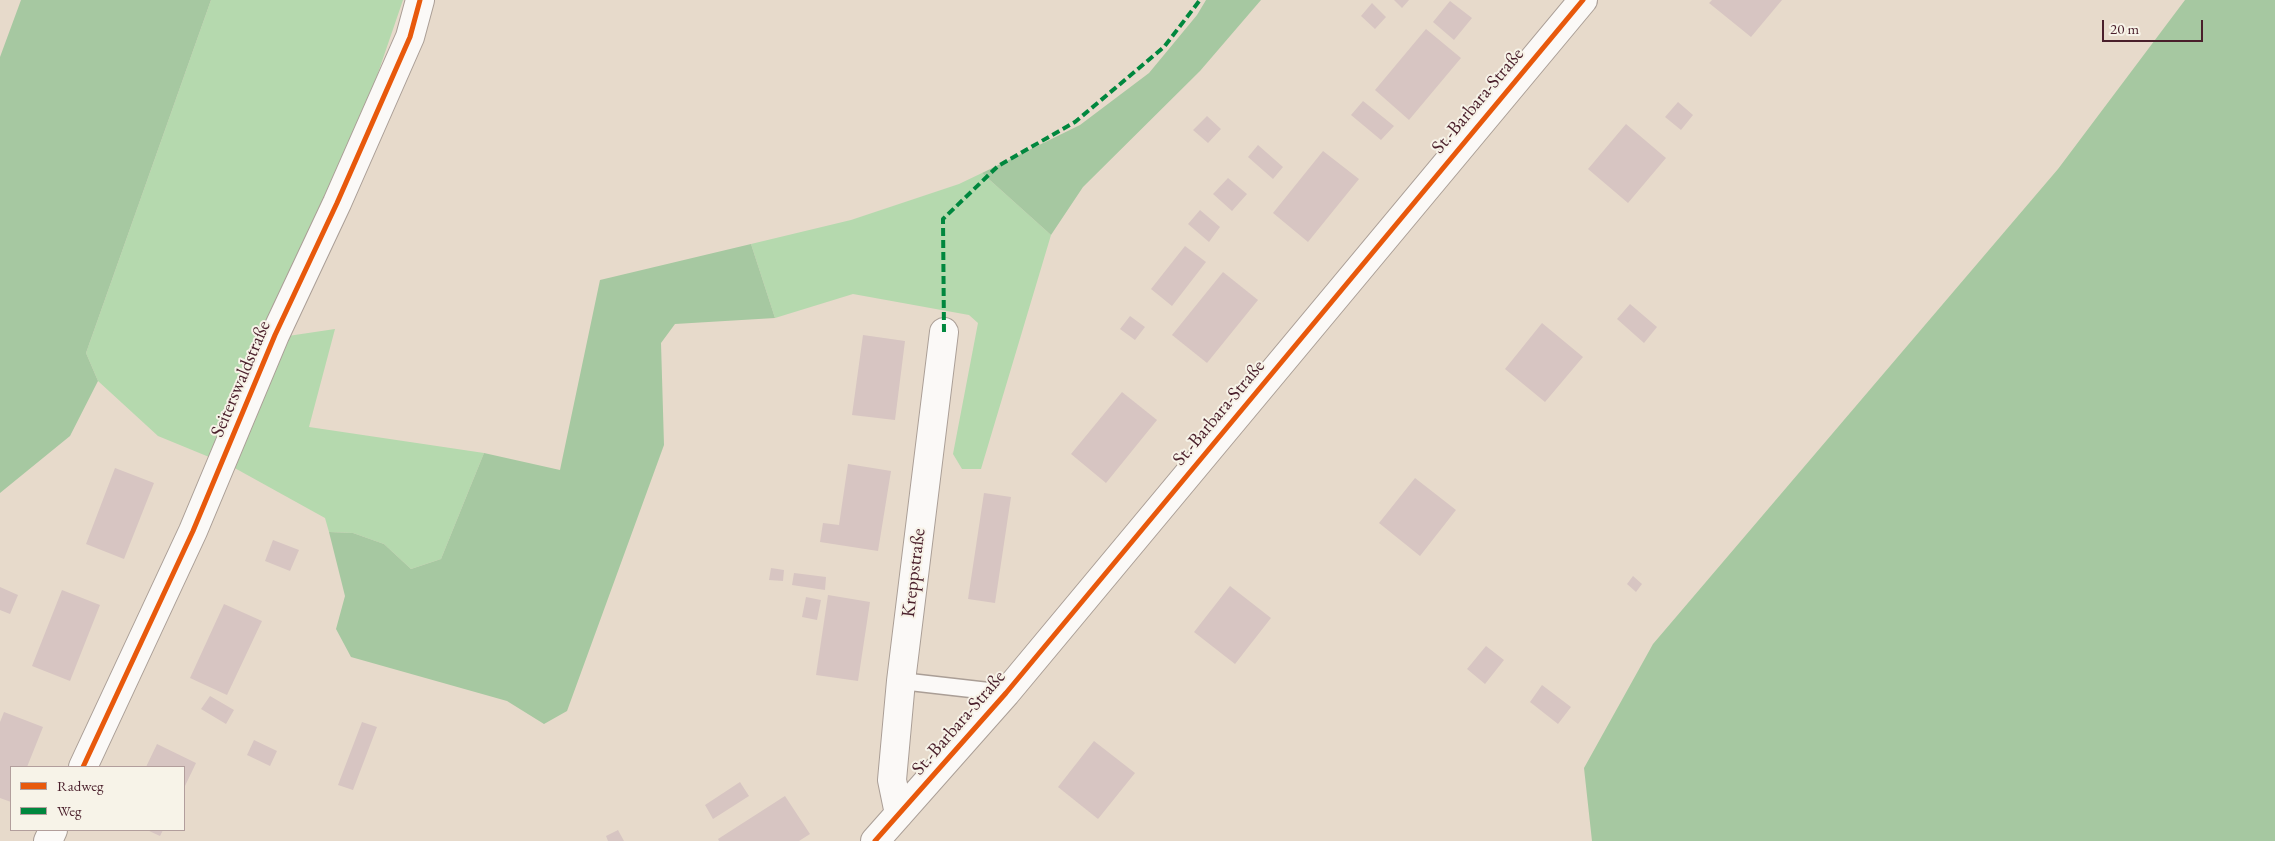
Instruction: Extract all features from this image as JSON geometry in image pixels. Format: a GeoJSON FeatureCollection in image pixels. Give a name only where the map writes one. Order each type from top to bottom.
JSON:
{"type":"FeatureCollection","features":[{"type":"Feature","properties":{"kind":"street","name":"Seiterswaldstraße"},"geometry":{"type":"LineString","coordinates":[[83,766],[193,531],[275,335],[337,203],[410,37],[420,0]]}},
{"type":"Feature","properties":{"kind":"street","name":"St.-Barbara-Straße"},"geometry":{"type":"LineString","coordinates":[[875,841],[1006,693],[1582,0]]}},
{"type":"Feature","properties":{"kind":"street","name":"Kreppstraße"},"geometry":{"type":"LineString","coordinates":[[899,814],[892,780],[901,681],[944,332]]}},
{"type":"Feature","properties":{"kind":"lane"},"geometry":{"type":"LineString","coordinates":[[901,681],[1006,693]]}},
{"type":"Feature","properties":{"kind":"green space"},"geometry":{"type":"Polygon","coordinates":[[[21,0],[211,0],[86,353],[98,381],[70,436],[0,493],[0,57],[21,0]]]}},
{"type":"Feature","properties":{"kind":"green space"},"geometry":{"type":"Polygon","coordinates":[[[211,0],[403,0],[288,336],[335,329],[309,427],[484,453],[441,559],[411,569],[384,544],[353,533],[329,532],[325,518],[231,466],[158,436],[98,381],[86,353],[211,0]]]}},
{"type":"Feature","properties":{"kind":"green space"},"geometry":{"type":"Polygon","coordinates":[[[1206,0],[1261,0],[1200,71],[1083,187],[1051,235],[982,173],[1080,125],[1149,73],[1197,15],[1206,0]]]}},
{"type":"Feature","properties":{"kind":"green space"},"geometry":{"type":"Polygon","coordinates":[[[2185,0],[2275,0],[2275,841],[1592,841],[1584,768],[1653,644],[2058,169],[2185,0]]]}},
{"type":"Feature","properties":{"kind":"green space"},"geometry":{"type":"Polygon","coordinates":[[[982,173],[1051,235],[981,469],[962,469],[953,454],[978,323],[969,315],[853,294],[775,318],[751,244],[851,220],[959,184],[982,173]]]}},
{"type":"Feature","properties":{"kind":"green space"},"geometry":{"type":"Polygon","coordinates":[[[751,244],[775,318],[675,324],[661,343],[664,445],[567,711],[544,724],[507,701],[351,657],[336,629],[345,596],[329,532],[353,533],[384,544],[411,569],[441,559],[484,453],[560,470],[600,280],[751,244]]]}},
{"type":"Feature","properties":{"kind":"building"},"geometry":{"type":"Polygon","coordinates":[[[1394,0],[1409,0],[1402,8],[1394,0]]]}},
{"type":"Feature","properties":{"kind":"building"},"geometry":{"type":"Polygon","coordinates":[[[1712,0],[1782,0],[1751,37],[1709,3],[1712,0]]]}},
{"type":"Feature","properties":{"kind":"building"},"geometry":{"type":"Polygon","coordinates":[[[1450,1],[1472,18],[1454,40],[1433,22],[1450,1]]]}},
{"type":"Feature","properties":{"kind":"building"},"geometry":{"type":"Polygon","coordinates":[[[1372,3],[1386,17],[1375,29],[1361,16],[1372,3]]]}},
{"type":"Feature","properties":{"kind":"building"},"geometry":{"type":"Polygon","coordinates":[[[1426,29],[1461,58],[1409,120],[1375,90],[1426,29]]]}},
{"type":"Feature","properties":{"kind":"building"},"geometry":{"type":"Polygon","coordinates":[[[1363,101],[1394,126],[1381,140],[1351,115],[1363,101]]]}},
{"type":"Feature","properties":{"kind":"building"},"geometry":{"type":"Polygon","coordinates":[[[1678,102],[1693,115],[1681,130],[1665,117],[1678,102]]]}},
{"type":"Feature","properties":{"kind":"building"},"geometry":{"type":"Polygon","coordinates":[[[1207,116],[1221,129],[1208,143],[1193,130],[1207,116]]]}},
{"type":"Feature","properties":{"kind":"building"},"geometry":{"type":"Polygon","coordinates":[[[1626,124],[1666,158],[1628,203],[1588,169],[1626,124]]]}},
{"type":"Feature","properties":{"kind":"building"},"geometry":{"type":"Polygon","coordinates":[[[1258,145],[1283,167],[1273,179],[1248,157],[1258,145]]]}},
{"type":"Feature","properties":{"kind":"building"},"geometry":{"type":"Polygon","coordinates":[[[1323,151],[1359,179],[1308,242],[1273,213],[1323,151]]]}},
{"type":"Feature","properties":{"kind":"building"},"geometry":{"type":"Polygon","coordinates":[[[1228,178],[1247,194],[1232,211],[1213,194],[1228,178]]]}},
{"type":"Feature","properties":{"kind":"building"},"geometry":{"type":"Polygon","coordinates":[[[1200,210],[1220,227],[1209,242],[1188,224],[1200,210]]]}},
{"type":"Feature","properties":{"kind":"building"},"geometry":{"type":"Polygon","coordinates":[[[1185,246],[1206,262],[1172,306],[1151,289],[1185,246]]]}},
{"type":"Feature","properties":{"kind":"building"},"geometry":{"type":"Polygon","coordinates":[[[1223,272],[1258,300],[1207,363],[1172,335],[1223,272]]]}},
{"type":"Feature","properties":{"kind":"building"},"geometry":{"type":"Polygon","coordinates":[[[1630,304],[1657,327],[1644,343],[1617,319],[1630,304]]]}},
{"type":"Feature","properties":{"kind":"building"},"geometry":{"type":"Polygon","coordinates":[[[1130,316],[1145,327],[1135,340],[1120,329],[1130,316]]]}},
{"type":"Feature","properties":{"kind":"building"},"geometry":{"type":"Polygon","coordinates":[[[1542,323],[1583,357],[1545,402],[1505,369],[1542,323]]]}},
{"type":"Feature","properties":{"kind":"building"},"geometry":{"type":"Polygon","coordinates":[[[863,335],[905,341],[895,420],[852,415],[863,335]]]}},
{"type":"Feature","properties":{"kind":"building"},"geometry":{"type":"Polygon","coordinates":[[[1122,392],[1157,420],[1106,483],[1071,454],[1122,392]]]}},
{"type":"Feature","properties":{"kind":"building"},"geometry":{"type":"Polygon","coordinates":[[[848,464],[891,471],[878,551],[820,542],[823,523],[839,525],[848,464]]]}},
{"type":"Feature","properties":{"kind":"building"},"geometry":{"type":"Polygon","coordinates":[[[115,468],[154,483],[124,559],[86,544],[115,468]]]}},
{"type":"Feature","properties":{"kind":"building"},"geometry":{"type":"Polygon","coordinates":[[[1415,478],[1456,510],[1420,556],[1379,523],[1415,478]]]}},
{"type":"Feature","properties":{"kind":"building"},"geometry":{"type":"Polygon","coordinates":[[[984,493],[1011,497],[995,603],[968,599],[984,493]]]}},
{"type":"Feature","properties":{"kind":"building"},"geometry":{"type":"Polygon","coordinates":[[[273,540],[299,550],[290,571],[265,561],[273,540]]]}},
{"type":"Feature","properties":{"kind":"building"},"geometry":{"type":"Polygon","coordinates":[[[771,568],[784,570],[783,581],[769,580],[771,568]]]}},
{"type":"Feature","properties":{"kind":"building"},"geometry":{"type":"Polygon","coordinates":[[[794,573],[826,577],[825,590],[792,585],[794,573]]]}},
{"type":"Feature","properties":{"kind":"building"},"geometry":{"type":"Polygon","coordinates":[[[1633,576],[1642,584],[1636,592],[1627,584],[1633,576]]]}},
{"type":"Feature","properties":{"kind":"building"},"geometry":{"type":"Polygon","coordinates":[[[1230,586],[1271,618],[1235,664],[1194,632],[1230,586]]]}},
{"type":"Feature","properties":{"kind":"building"},"geometry":{"type":"Polygon","coordinates":[[[0,587],[18,595],[10,614],[0,610],[0,587]]]}},
{"type":"Feature","properties":{"kind":"building"},"geometry":{"type":"Polygon","coordinates":[[[62,590],[100,605],[70,681],[32,666],[62,590]]]}},
{"type":"Feature","properties":{"kind":"building"},"geometry":{"type":"Polygon","coordinates":[[[828,595],[870,602],[858,681],[816,675],[828,595]]]}},
{"type":"Feature","properties":{"kind":"building"},"geometry":{"type":"Polygon","coordinates":[[[806,597],[821,600],[817,620],[802,617],[806,597]]]}},
{"type":"Feature","properties":{"kind":"building"},"geometry":{"type":"Polygon","coordinates":[[[224,604],[262,621],[227,695],[190,678],[224,604]]]}},
{"type":"Feature","properties":{"kind":"building"},"geometry":{"type":"Polygon","coordinates":[[[1486,646],[1504,660],[1485,684],[1467,669],[1486,646]]]}},
{"type":"Feature","properties":{"kind":"building"},"geometry":{"type":"Polygon","coordinates":[[[1542,685],[1571,707],[1558,724],[1530,702],[1542,685]]]}},
{"type":"Feature","properties":{"kind":"building"},"geometry":{"type":"Polygon","coordinates":[[[210,696],[234,710],[226,724],[201,709],[210,696]]]}},
{"type":"Feature","properties":{"kind":"building"},"geometry":{"type":"Polygon","coordinates":[[[4,712],[43,727],[27,766],[10,766],[10,802],[0,798],[0,722],[4,712]]]}},
{"type":"Feature","properties":{"kind":"building"},"geometry":{"type":"Polygon","coordinates":[[[362,722],[377,727],[353,790],[338,785],[362,722]]]}},
{"type":"Feature","properties":{"kind":"building"},"geometry":{"type":"Polygon","coordinates":[[[254,740],[277,751],[270,766],[247,755],[254,740]]]}},
{"type":"Feature","properties":{"kind":"building"},"geometry":{"type":"Polygon","coordinates":[[[1094,741],[1135,773],[1098,819],[1058,787],[1094,741]]]}},
{"type":"Feature","properties":{"kind":"building"},"geometry":{"type":"Polygon","coordinates":[[[157,744],[196,763],[185,786],[185,766],[146,766],[157,744]]]}},
{"type":"Feature","properties":{"kind":"building"},"geometry":{"type":"Polygon","coordinates":[[[740,782],[749,796],[713,819],[705,805],[740,782]]]}},
{"type":"Feature","properties":{"kind":"building"},"geometry":{"type":"Polygon","coordinates":[[[785,796],[810,834],[799,841],[719,841],[718,839],[785,796]]]}},
{"type":"Feature","properties":{"kind":"building"},"geometry":{"type":"Polygon","coordinates":[[[618,830],[624,841],[608,841],[606,836],[618,830]]]}},
{"type":"Feature","properties":{"kind":"building"},"geometry":{"type":"Polygon","coordinates":[[[149,831],[162,831],[160,836],[149,831]]]}},
{"type":"Feature","properties":{"kind":"marked path"},"geometry":{"type":"LineString","coordinates":[[944,332],[943,219],[998,166],[1075,122],[1164,47],[1200,0]]}},
{"type":"Feature","properties":{"kind":"cycle path"},"geometry":{"type":"LineString","coordinates":[[83,766],[193,531],[275,335],[337,203],[410,37],[420,0]]}},
{"type":"Feature","properties":{"kind":"cycle path"},"geometry":{"type":"LineString","coordinates":[[875,841],[1006,693],[1583,0]]}}]}
